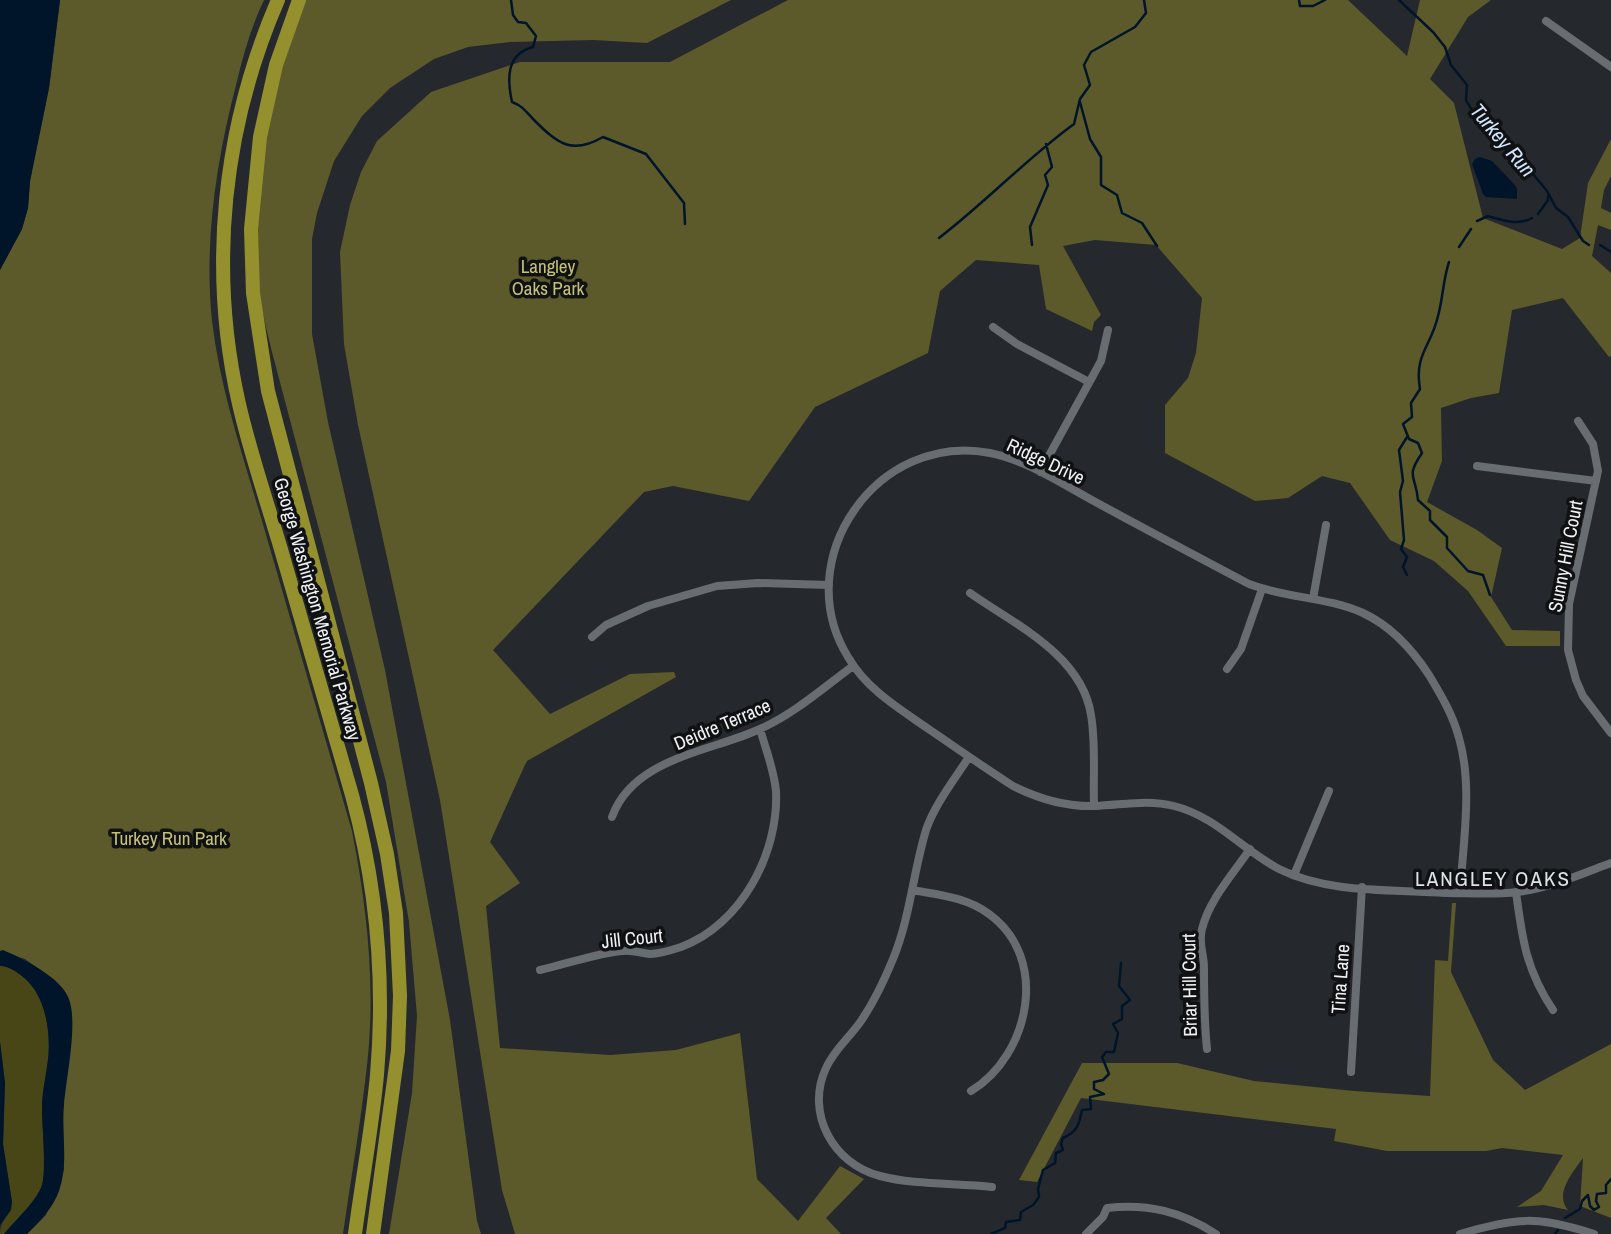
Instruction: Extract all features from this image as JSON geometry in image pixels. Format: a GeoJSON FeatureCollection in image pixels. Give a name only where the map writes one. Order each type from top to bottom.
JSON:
{"type":"FeatureCollection","features":[{"type":"Feature","properties":{"kind":"highway","name":"George Washington Memorial Parkway"},"geometry":{"type":"LineString","coordinates":[[278,0],[249,79],[235,136],[222,239],[224,314],[241,413],[357,811],[374,900],[380,961],[379,1049],[355,1234]]}},
{"type":"Feature","properties":{"kind":"highway","name":"George Washington Memorial Parkway"},"geometry":{"type":"LineString","coordinates":[[299,0],[276,65],[260,136],[253,198],[252,283],[256,326],[268,391],[371,783],[387,854],[396,913],[400,996],[398,1051],[373,1234]]}},
{"type":"Feature","properties":{"kind":"street"},"geometry":{"type":"LineString","coordinates":[[1546,21],[1611,67]]}},
{"type":"Feature","properties":{"kind":"street"},"geometry":{"type":"LineString","coordinates":[[993,327],[1017,344],[1089,382]]}},
{"type":"Feature","properties":{"kind":"street"},"geometry":{"type":"LineString","coordinates":[[1040,472],[1101,361],[1108,330]]}},
{"type":"Feature","properties":{"kind":"street","name":"Sunny Hill Court"},"geometry":{"type":"LineString","coordinates":[[1578,421],[1589,435],[1596,452],[1596,481],[1572,588],[1567,635],[1576,680],[1592,710],[1611,733]]}},
{"type":"Feature","properties":{"kind":"street","name":"Ridge Drive"},"geometry":{"type":"LineString","coordinates":[[1460,893],[1465,770],[1460,739],[1447,708],[1424,669],[1395,634],[1380,623],[1352,608],[1262,589],[1040,472],[1005,457],[975,451],[934,455],[904,466],[877,484],[855,508],[835,548],[829,584],[834,626],[853,666],[880,695],[969,757],[1029,794],[1061,803],[1094,806],[1148,802],[1178,807],[1210,822],[1264,860],[1294,875],[1322,884],[1460,893],[1516,892],[1545,886],[1611,863]]}},
{"type":"Feature","properties":{"kind":"street"},"geometry":{"type":"LineString","coordinates":[[1476,466],[1596,481]]}},
{"type":"Feature","properties":{"kind":"street"},"geometry":{"type":"LineString","coordinates":[[1313,599],[1326,525]]}},
{"type":"Feature","properties":{"kind":"street"},"geometry":{"type":"LineString","coordinates":[[592,638],[606,625],[648,606],[717,586],[758,583],[829,584]]}},
{"type":"Feature","properties":{"kind":"street"},"geometry":{"type":"LineString","coordinates":[[1227,668],[1241,649],[1262,589]]}},
{"type":"Feature","properties":{"kind":"street"},"geometry":{"type":"LineString","coordinates":[[970,593],[1053,651],[1081,686],[1091,715],[1094,806]]}},
{"type":"Feature","properties":{"kind":"street","name":"Deidre Terrace"},"geometry":{"type":"LineString","coordinates":[[612,817],[625,793],[642,778],[664,765],[760,729],[808,700],[853,666]]}},
{"type":"Feature","properties":{"kind":"street","name":"Jill Court"},"geometry":{"type":"LineString","coordinates":[[540,970],[624,951],[657,954],[681,947],[715,927],[731,911],[760,870],[774,824],[774,775],[760,729]]}},
{"type":"Feature","properties":{"kind":"street"},"geometry":{"type":"LineString","coordinates":[[969,757],[930,820],[905,926],[885,980],[861,1021],[825,1069],[819,1101],[823,1127],[833,1144],[847,1159],[879,1176],[992,1187]]}},
{"type":"Feature","properties":{"kind":"street"},"geometry":{"type":"LineString","coordinates":[[1294,875],[1329,791]]}},
{"type":"Feature","properties":{"kind":"street","name":"Briar Hill Court"},"geometry":{"type":"LineString","coordinates":[[1207,1049],[1203,1000],[1204,964],[1200,948],[1202,930],[1211,907],[1250,849]]}},
{"type":"Feature","properties":{"kind":"street","name":"Tina Lane"},"geometry":{"type":"LineString","coordinates":[[1351,1072],[1362,887]]}},
{"type":"Feature","properties":{"kind":"street"},"geometry":{"type":"LineString","coordinates":[[912,890],[964,901],[987,912],[1010,936],[1024,967],[1027,989],[1023,1020],[998,1068],[971,1091]]}},
{"type":"Feature","properties":{"kind":"street"},"geometry":{"type":"LineString","coordinates":[[1516,892],[1528,964],[1553,1010]]}},
{"type":"Feature","properties":{"kind":"street"},"geometry":{"type":"LineString","coordinates":[[1086,1234],[1103,1217],[1107,1208],[1130,1205],[1161,1209],[1192,1220],[1216,1234]]}},
{"type":"Feature","properties":{"kind":"street"},"geometry":{"type":"LineString","coordinates":[[1460,1234],[1504,1222],[1530,1219],[1570,1226],[1594,1234]]}},
{"type":"Feature","properties":{"kind":"shaded area"},"geometry":{"type":"Polygon","coordinates":[[[3,965],[24,978],[36,991],[47,1022],[49,1044],[42,1107],[43,1181],[29,1206],[4,1234],[0,1234],[12,1202],[3,1144],[5,1083],[0,1042],[0,966],[3,965]]]}},
{"type":"Feature","properties":{"kind":"green space","name":"Turkey Run Park"},"geometry":{"type":"Polygon","coordinates":[[[60,0],[264,0],[245,52],[223,143],[211,232],[210,291],[212,321],[226,397],[352,831],[362,889],[370,977],[370,1036],[343,1234],[27,1234],[46,1215],[64,1170],[63,1108],[72,1023],[68,997],[50,977],[25,959],[0,951],[0,270],[22,229],[28,208],[30,181],[49,88],[60,0]]]}},
{"type":"Feature","properties":{"kind":"green space"},"geometry":{"type":"Polygon","coordinates":[[[305,0],[731,0],[647,43],[593,40],[510,42],[468,47],[434,59],[390,88],[362,116],[334,161],[317,213],[312,239],[312,334],[328,422],[385,670],[450,1020],[481,1234],[389,1234],[412,1093],[417,1016],[409,922],[386,782],[272,352],[257,278],[257,199],[267,115],[280,65],[305,0]]]}},
{"type":"Feature","properties":{"kind":"green space","name":"Langley Oaks Park"},"geometry":{"type":"Polygon","coordinates":[[[788,0],[1348,0],[1407,56],[1420,0],[1491,0],[1468,17],[1430,79],[1454,103],[1483,218],[1562,249],[1580,238],[1588,183],[1611,139],[1611,176],[1604,190],[1601,208],[1611,213],[1611,230],[1598,225],[1592,256],[1611,273],[1611,356],[1609,357],[1563,298],[1512,310],[1499,393],[1471,398],[1441,408],[1442,461],[1427,502],[1477,530],[1502,548],[1491,597],[1512,630],[1560,631],[1560,646],[1506,646],[1468,591],[1434,561],[1390,540],[1350,483],[1322,476],[1288,498],[1255,501],[1165,453],[1165,405],[1188,378],[1196,353],[1202,298],[1156,245],[1095,240],[1063,246],[1101,315],[1094,322],[1092,331],[1046,309],[1039,265],[976,260],[940,291],[928,353],[815,407],[749,501],[673,486],[644,492],[493,650],[550,714],[630,674],[674,672],[676,677],[527,761],[524,767],[490,842],[520,883],[486,906],[500,1048],[610,1055],[676,1050],[740,1033],[757,1179],[798,1221],[840,1166],[864,1179],[826,1218],[841,1234],[515,1234],[502,1190],[440,800],[358,425],[344,344],[340,252],[350,205],[361,172],[377,141],[431,92],[520,62],[670,62],[788,0]]]}},
{"type":"Feature","properties":{"kind":"green space"},"geometry":{"type":"Polygon","coordinates":[[[1452,903],[1456,903],[1451,972],[1493,1060],[1525,1090],[1611,1044],[1611,1218],[1580,1206],[1583,1158],[1566,1183],[1563,1197],[1568,1210],[1544,1205],[1517,1207],[1541,1191],[1563,1155],[1502,1148],[1486,1151],[1387,1151],[1334,1141],[1336,1129],[1081,1098],[1037,1182],[1019,1180],[1082,1063],[1177,1063],[1254,1081],[1430,1096],[1435,960],[1448,961],[1452,903]]]}},
{"type":"Feature","properties":{"kind":"water"},"geometry":{"type":"Polygon","coordinates":[[[0,0],[60,0],[49,88],[30,181],[28,208],[22,229],[0,270],[0,0]]]}},
{"type":"Feature","properties":{"kind":"water"},"geometry":{"type":"Polygon","coordinates":[[[1480,157],[1492,161],[1514,184],[1517,188],[1517,199],[1486,197],[1483,194],[1472,164],[1480,157]]]}},
{"type":"Feature","properties":{"kind":"water"},"geometry":{"type":"Polygon","coordinates":[[[3,950],[49,975],[64,990],[71,1007],[71,1050],[64,1105],[62,1180],[53,1203],[27,1234],[4,1234],[34,1200],[43,1181],[42,1103],[48,1030],[38,995],[31,985],[15,971],[0,966],[0,951],[3,950]]]}},
{"type":"Feature","properties":{"kind":"water"},"geometry":{"type":"Polygon","coordinates":[[[0,1042],[5,1083],[3,1144],[12,1202],[11,1210],[0,1225],[0,1042]]]}},
{"type":"Feature","properties":{"kind":"waterway"},"geometry":{"type":"LineString","coordinates":[[511,0],[513,15],[518,22],[526,23],[536,36],[533,47],[518,55],[510,68],[512,102],[522,107],[558,141],[574,146],[603,137],[646,154],[684,203],[685,224]]}},
{"type":"Feature","properties":{"kind":"waterway"},"geometry":{"type":"LineString","coordinates":[[939,238],[1074,124],[1080,99],[1090,85],[1084,65],[1091,52],[1135,27],[1146,13],[1144,0]]}},
{"type":"Feature","properties":{"kind":"waterway","name":"Turkey Run"},"geometry":{"type":"LineString","coordinates":[[1299,0],[1300,6],[1313,6],[1325,0]]}},
{"type":"Feature","properties":{"kind":"waterway","name":"Turkey Run"},"geometry":{"type":"LineString","coordinates":[[1399,0],[1445,47],[1451,65],[1467,85],[1466,100],[1470,107],[1518,164],[1533,174],[1556,208],[1568,217],[1583,241],[1589,245]]}},
{"type":"Feature","properties":{"kind":"waterway"},"geometry":{"type":"LineString","coordinates":[[1080,102],[1090,139],[1101,157],[1101,185],[1117,195],[1122,213],[1142,223],[1157,246]]}},
{"type":"Feature","properties":{"kind":"waterway"},"geometry":{"type":"LineString","coordinates":[[1032,245],[1030,227],[1048,185],[1045,175],[1052,167],[1046,144]]}},
{"type":"Feature","properties":{"kind":"waterway"},"geometry":{"type":"LineString","coordinates":[[1538,214],[1548,196]]}},
{"type":"Feature","properties":{"kind":"waterway"},"geometry":{"type":"LineString","coordinates":[[1477,221],[1488,216],[1516,222],[1532,218]]}},
{"type":"Feature","properties":{"kind":"waterway"},"geometry":{"type":"LineString","coordinates":[[1459,247],[1471,229]]}},
{"type":"Feature","properties":{"kind":"waterway","name":"Turkey Run"},"geometry":{"type":"LineString","coordinates":[[1600,245],[1611,252]]}},
{"type":"Feature","properties":{"kind":"waterway"},"geometry":{"type":"LineString","coordinates":[[1449,262],[1435,327],[1419,367],[1420,389],[1411,403],[1412,417],[1403,424],[1409,439],[1418,443],[1422,453],[1413,472],[1418,500],[1430,511],[1430,520],[1447,537],[1447,548],[1468,571],[1483,575],[1490,595]]}},
{"type":"Feature","properties":{"kind":"waterway"},"geometry":{"type":"LineString","coordinates":[[1407,437],[1399,450],[1403,481],[1400,492],[1404,540],[1401,549],[1407,557],[1403,567],[1407,575]]}},
{"type":"Feature","properties":{"kind":"waterway"},"geometry":{"type":"LineString","coordinates":[[991,1234],[1005,1228],[1006,1222],[1020,1220],[1021,1212],[1033,1205],[1039,1197],[1038,1189],[1043,1170],[1055,1163],[1056,1153],[1063,1150],[1063,1138],[1077,1127],[1082,1110],[1091,1109],[1090,1097],[1104,1094],[1094,1089],[1094,1082],[1103,1080],[1109,1074],[1102,1057],[1106,1052],[1114,1052],[1118,1033],[1113,1024],[1122,1019],[1122,1006],[1130,1000],[1119,986],[1121,963]]}},
{"type":"Feature","properties":{"kind":"waterway"},"geometry":{"type":"LineString","coordinates":[[1565,1218],[1580,1209],[1582,1201],[1588,1195],[1590,1206],[1594,1210],[1599,1207],[1597,1194],[1606,1193],[1606,1185],[1611,1179]]}},
{"type":"Feature","properties":{"kind":"waterway"},"geometry":{"type":"LineString","coordinates":[[1555,1234],[1558,1230]]}},
{"type":"Feature","properties":{"kind":"district","name":"LANGLEY OAKS"},"geometry":{"type":"Point","coordinates":[1493,878]}}]}
